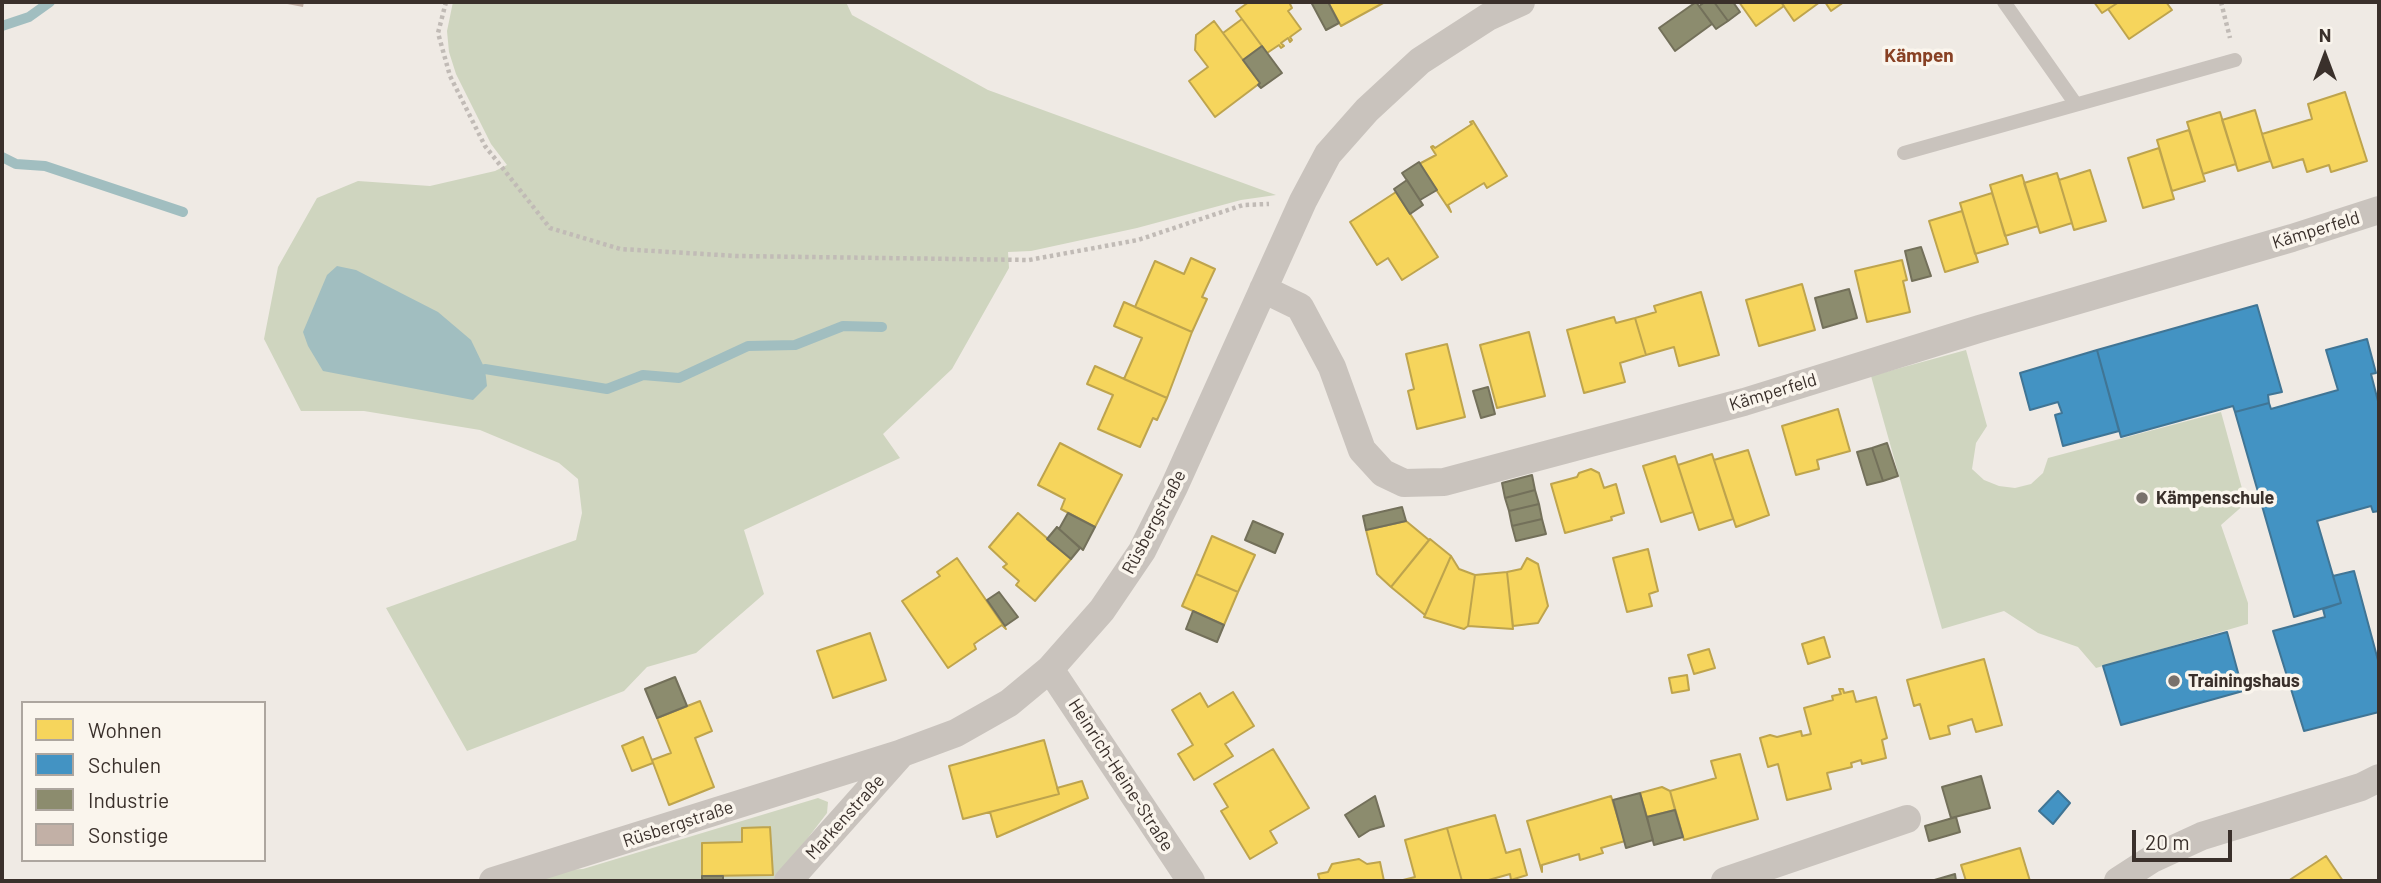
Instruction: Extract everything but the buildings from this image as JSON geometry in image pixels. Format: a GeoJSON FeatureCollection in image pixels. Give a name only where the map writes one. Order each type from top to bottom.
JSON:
{"type":"FeatureCollection","features":[{"type":"Feature","properties":{"kind":"street","name":"Rüsbergstraße"},"geometry":{"type":"LineString","coordinates":[[493,881],[902,753],[967,727],[1009,703],[1050,669],[1102,610],[1142,551],[1174,487],[1303,201],[1328,154],[1367,110],[1420,61],[1488,17],[1521,2]]}},
{"type":"Feature","properties":{"kind":"street","name":"Kämperfeld"},"geometry":{"type":"LineString","coordinates":[[1263,289],[1300,307],[1332,367],[1362,450],[1383,473],[1404,483],[1444,482],[1744,402],[2379,210]]}},
{"type":"Feature","properties":{"kind":"street","name":"Heinrich-Heine-Straße"},"geometry":{"type":"LineString","coordinates":[[1050,669],[1191,881]]}},
{"type":"Feature","properties":{"kind":"street","name":"Markenstraße"},"geometry":{"type":"LineString","coordinates":[[788,881],[902,753]]}},
{"type":"Feature","properties":{"kind":"street"},"geometry":{"type":"LineString","coordinates":[[2118,881],[2152,859],[2202,836],[2361,787],[2379,778]]}},
{"type":"Feature","properties":{"kind":"street"},"geometry":{"type":"LineString","coordinates":[[1725,881],[1907,819]]}},
{"type":"Feature","properties":{"kind":"lane"},"geometry":{"type":"LineString","coordinates":[[2004,2],[2076,103]]}},
{"type":"Feature","properties":{"kind":"lane"},"geometry":{"type":"LineString","coordinates":[[1904,153],[2235,60]]}},
{"type":"Feature","properties":{"kind":"path"},"geometry":{"type":"LineString","coordinates":[[446,2],[439,33],[450,76],[485,146],[550,228],[620,248],[737,256],[1029,260],[1138,240],[1243,205],[1303,201]]}},
{"type":"Feature","properties":{"kind":"path"},"geometry":{"type":"LineString","coordinates":[[2221,2],[2235,60]]}},
{"type":"Feature","properties":{"kind":"green space"},"geometry":{"type":"Polygon","coordinates":[[[453,2],[846,2],[852,15],[988,90],[1276,195],[1241,200],[1137,228],[1031,251],[1008,252],[1009,268],[952,369],[883,434],[900,458],[744,530],[764,594],[696,653],[647,667],[624,691],[467,751],[386,608],[576,540],[582,513],[578,479],[559,463],[480,430],[364,411],[301,411],[264,339],[278,267],[317,198],[358,181],[430,186],[495,171],[507,165],[491,144],[456,74],[449,52],[447,31],[453,2]]]}},
{"type":"Feature","properties":{"kind":"green space"},"geometry":{"type":"Polygon","coordinates":[[[1966,350],[1987,426],[1976,443],[1972,469],[1984,480],[1999,486],[2015,488],[2031,484],[2043,473],[2048,458],[2221,412],[2246,503],[2221,525],[2248,603],[2248,624],[2096,668],[2078,647],[2038,633],[2004,611],[1942,629],[1871,376],[1966,350]]]}},
{"type":"Feature","properties":{"kind":"green space"},"geometry":{"type":"Polygon","coordinates":[[[818,798],[828,802],[827,813],[775,881],[522,881],[553,871],[583,869],[818,798]]]}},
{"type":"Feature","properties":{"kind":"water"},"geometry":{"type":"Polygon","coordinates":[[[337,266],[356,270],[438,312],[471,340],[485,369],[487,386],[473,400],[323,371],[303,332],[327,275],[337,266]]]}},
{"type":"Feature","properties":{"kind":"waterway"},"geometry":{"type":"LineString","coordinates":[[2,26],[29,17],[50,2]]}},
{"type":"Feature","properties":{"kind":"waterway"},"geometry":{"type":"LineString","coordinates":[[2,157],[16,164],[45,166],[183,212]]}},
{"type":"Feature","properties":{"kind":"waterway"},"geometry":{"type":"LineString","coordinates":[[485,369],[607,389],[643,375],[679,378],[748,346],[795,345],[843,326],[882,327]]}},
{"type":"Feature","properties":{"kind":"place","name":"Kämpenschule"},"geometry":{"type":"Point","coordinates":[2142,498]}},
{"type":"Feature","properties":{"kind":"place","name":"Trainingshaus"},"geometry":{"type":"Point","coordinates":[2174,681]}},
{"type":"Feature","properties":{"kind":"district","name":"Kämpen"},"geometry":{"type":"Point","coordinates":[1919,56]}}]}
